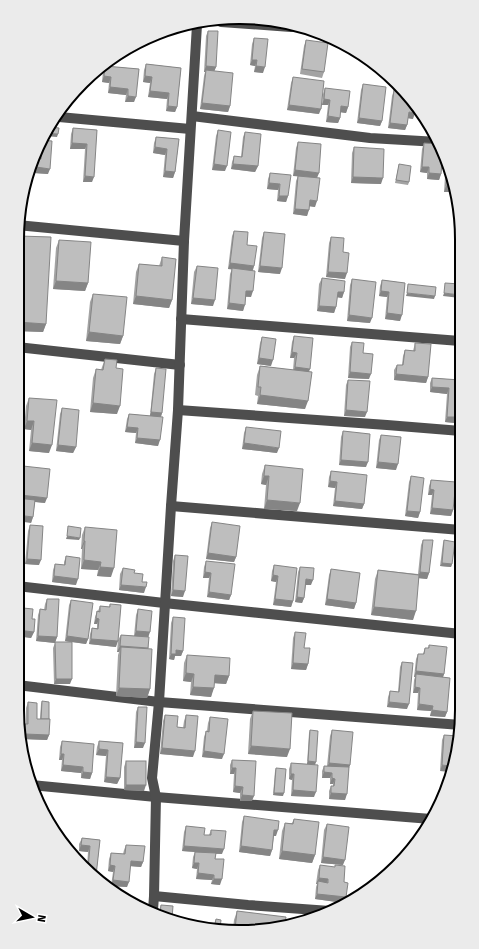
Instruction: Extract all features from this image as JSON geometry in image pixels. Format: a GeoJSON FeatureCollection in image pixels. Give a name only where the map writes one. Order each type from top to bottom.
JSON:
{"type":"FeatureCollection","features":[{"type":"Feature","properties":{"kind":"street"},"geometry":{"type":"LineString","coordinates":[[249,24],[259,25]]}},
{"type":"Feature","properties":{"kind":"street"},"geometry":{"type":"LineString","coordinates":[[152,907],[154,896],[156,797],[152,778],[178,410],[184,242],[196,28]]}},
{"type":"Feature","properties":{"kind":"street"},"geometry":{"type":"LineString","coordinates":[[192,116],[370,138],[432,142]]}},
{"type":"Feature","properties":{"kind":"street"},"geometry":{"type":"LineString","coordinates":[[62,117],[190,129]]}},
{"type":"Feature","properties":{"kind":"street"},"geometry":{"type":"LineString","coordinates":[[24,226],[184,242]]}},
{"type":"Feature","properties":{"kind":"street"},"geometry":{"type":"LineString","coordinates":[[182,319],[455,341]]}},
{"type":"Feature","properties":{"kind":"street"},"geometry":{"type":"LineString","coordinates":[[24,348],[180,365]]}},
{"type":"Feature","properties":{"kind":"street"},"geometry":{"type":"LineString","coordinates":[[178,410],[455,431]]}},
{"type":"Feature","properties":{"kind":"street"},"geometry":{"type":"LineString","coordinates":[[171,506],[455,530]]}},
{"type":"Feature","properties":{"kind":"street"},"geometry":{"type":"LineString","coordinates":[[24,587],[455,633]]}},
{"type":"Feature","properties":{"kind":"street"},"geometry":{"type":"LineString","coordinates":[[24,687],[158,702],[455,725]]}},
{"type":"Feature","properties":{"kind":"street"},"geometry":{"type":"LineString","coordinates":[[38,786],[156,797],[425,819]]}},
{"type":"Feature","properties":{"kind":"street"},"geometry":{"type":"LineString","coordinates":[[154,896],[317,911]]}},
{"type":"Feature","properties":{"kind":"building"},"geometry":{"type":"Polygon","coordinates":[[[208,31],[218,31],[216,67],[206,66],[208,31]]]}},
{"type":"Feature","properties":{"kind":"building"},"geometry":{"type":"Polygon","coordinates":[[[254,38],[268,39],[265,67],[256,66],[257,60],[252,60],[254,38]]]}},
{"type":"Feature","properties":{"kind":"building"},"geometry":{"type":"Polygon","coordinates":[[[306,40],[328,43],[324,72],[302,69],[306,40]]]}},
{"type":"Feature","properties":{"kind":"building"},"geometry":{"type":"Polygon","coordinates":[[[146,64],[181,68],[177,107],[168,106],[169,93],[150,91],[152,77],[145,76],[146,64]]]}},
{"type":"Feature","properties":{"kind":"building"},"geometry":{"type":"Polygon","coordinates":[[[111,67],[139,69],[136,97],[128,96],[128,89],[110,87],[111,77],[104,76],[104,72],[111,67]]]}},
{"type":"Feature","properties":{"kind":"building"},"geometry":{"type":"Polygon","coordinates":[[[206,70],[233,73],[230,106],[202,103],[206,70]]]}},
{"type":"Feature","properties":{"kind":"building"},"geometry":{"type":"Polygon","coordinates":[[[293,77],[324,81],[321,109],[289,105],[293,77]]]}},
{"type":"Feature","properties":{"kind":"building"},"geometry":{"type":"Polygon","coordinates":[[[363,84],[386,87],[382,121],[359,118],[363,84]]]}},
{"type":"Feature","properties":{"kind":"building"},"geometry":{"type":"Polygon","coordinates":[[[325,88],[350,91],[348,107],[341,106],[340,118],[328,116],[330,100],[324,99],[325,88]]]}},
{"type":"Feature","properties":{"kind":"building"},"geometry":{"type":"Polygon","coordinates":[[[395,90],[414,113],[409,112],[407,125],[390,123],[395,90]]]}},
{"type":"Feature","properties":{"kind":"building"},"geometry":{"type":"Polygon","coordinates":[[[56,128],[59,128],[58,134],[52,134],[56,128]]]}},
{"type":"Feature","properties":{"kind":"building"},"geometry":{"type":"Polygon","coordinates":[[[73,128],[97,130],[94,177],[85,176],[87,144],[72,143],[73,128]]]}},
{"type":"Feature","properties":{"kind":"building"},"geometry":{"type":"Polygon","coordinates":[[[218,130],[231,132],[227,166],[214,164],[218,130]]]}},
{"type":"Feature","properties":{"kind":"building"},"geometry":{"type":"Polygon","coordinates":[[[245,132],[261,134],[258,166],[233,164],[234,156],[242,157],[245,132]]]}},
{"type":"Feature","properties":{"kind":"building"},"geometry":{"type":"Polygon","coordinates":[[[156,137],[179,139],[175,172],[165,171],[167,149],[155,147],[156,137]]]}},
{"type":"Feature","properties":{"kind":"building"},"geometry":{"type":"Polygon","coordinates":[[[48,141],[52,141],[50,169],[36,167],[39,159],[41,159],[41,154],[48,141]]]}},
{"type":"Feature","properties":{"kind":"building"},"geometry":{"type":"Polygon","coordinates":[[[298,142],[321,144],[319,173],[295,170],[298,142]]]}},
{"type":"Feature","properties":{"kind":"building"},"geometry":{"type":"Polygon","coordinates":[[[424,143],[433,144],[442,164],[441,174],[429,173],[429,167],[422,167],[424,143]]]}},
{"type":"Feature","properties":{"kind":"building"},"geometry":{"type":"Polygon","coordinates":[[[354,147],[384,149],[383,178],[353,177],[354,147]]]}},
{"type":"Feature","properties":{"kind":"building"},"geometry":{"type":"Polygon","coordinates":[[[399,164],[411,166],[409,182],[396,180],[399,164]]]}},
{"type":"Feature","properties":{"kind":"building"},"geometry":{"type":"Polygon","coordinates":[[[270,173],[291,175],[288,196],[279,196],[280,184],[269,183],[270,173]]]}},
{"type":"Feature","properties":{"kind":"building"},"geometry":{"type":"Polygon","coordinates":[[[298,176],[320,178],[317,201],[310,200],[309,210],[295,209],[298,176]]]}},
{"type":"Feature","properties":{"kind":"building"},"geometry":{"type":"Polygon","coordinates":[[[234,231],[248,232],[247,245],[257,246],[254,266],[230,263],[234,231]]]}},
{"type":"Feature","properties":{"kind":"building"},"geometry":{"type":"Polygon","coordinates":[[[264,232],[285,234],[282,268],[260,266],[264,232]]]}},
{"type":"Feature","properties":{"kind":"building"},"geometry":{"type":"Polygon","coordinates":[[[24,236],[51,237],[46,324],[24,322],[24,236]]]}},
{"type":"Feature","properties":{"kind":"building"},"geometry":{"type":"Polygon","coordinates":[[[331,237],[344,238],[343,252],[349,253],[347,273],[328,272],[331,237]]]}},
{"type":"Feature","properties":{"kind":"building"},"geometry":{"type":"Polygon","coordinates":[[[59,240],[91,242],[88,283],[56,281],[59,240]]]}},
{"type":"Feature","properties":{"kind":"building"},"geometry":{"type":"Polygon","coordinates":[[[162,257],[176,259],[172,300],[136,296],[139,264],[162,266],[162,257]]]}},
{"type":"Feature","properties":{"kind":"building"},"geometry":{"type":"Polygon","coordinates":[[[197,266],[218,268],[215,300],[193,298],[197,266]]]}},
{"type":"Feature","properties":{"kind":"building"},"geometry":{"type":"Polygon","coordinates":[[[232,268],[255,271],[253,291],[246,291],[245,305],[229,303],[232,268]]]}},
{"type":"Feature","properties":{"kind":"building"},"geometry":{"type":"Polygon","coordinates":[[[322,278],[345,281],[344,292],[338,292],[336,307],[319,306],[322,278]]]}},
{"type":"Feature","properties":{"kind":"building"},"geometry":{"type":"Polygon","coordinates":[[[352,279],[376,282],[372,318],[349,315],[352,279]]]}},
{"type":"Feature","properties":{"kind":"building"},"geometry":{"type":"Polygon","coordinates":[[[382,280],[405,283],[402,315],[387,313],[389,292],[381,291],[382,280]]]}},
{"type":"Feature","properties":{"kind":"building"},"geometry":{"type":"Polygon","coordinates":[[[445,283],[455,284],[455,294],[444,293],[445,283]]]}},
{"type":"Feature","properties":{"kind":"building"},"geometry":{"type":"Polygon","coordinates":[[[408,284],[436,287],[435,296],[407,293],[408,284]]]}},
{"type":"Feature","properties":{"kind":"building"},"geometry":{"type":"Polygon","coordinates":[[[93,294],[127,297],[123,336],[89,332],[93,294]]]}},
{"type":"Feature","properties":{"kind":"building"},"geometry":{"type":"Polygon","coordinates":[[[294,336],[313,338],[310,369],[295,367],[297,353],[292,352],[294,336]]]}},
{"type":"Feature","properties":{"kind":"building"},"geometry":{"type":"Polygon","coordinates":[[[262,337],[276,339],[273,360],[259,358],[262,337]]]}},
{"type":"Feature","properties":{"kind":"building"},"geometry":{"type":"Polygon","coordinates":[[[352,342],[364,343],[363,353],[373,354],[371,374],[350,372],[352,342]]]}},
{"type":"Feature","properties":{"kind":"building"},"geometry":{"type":"Polygon","coordinates":[[[415,343],[431,344],[428,377],[396,374],[397,365],[403,365],[405,350],[415,351],[415,343]]]}},
{"type":"Feature","properties":{"kind":"building"},"geometry":{"type":"Polygon","coordinates":[[[105,359],[117,360],[116,368],[123,369],[120,406],[93,403],[96,369],[103,370],[105,359]]]}},
{"type":"Feature","properties":{"kind":"building"},"geometry":{"type":"Polygon","coordinates":[[[260,366],[312,372],[308,401],[260,395],[261,387],[258,387],[260,366]]]}},
{"type":"Feature","properties":{"kind":"building"},"geometry":{"type":"Polygon","coordinates":[[[156,368],[166,369],[162,413],[151,412],[156,368]]]}},
{"type":"Feature","properties":{"kind":"building"},"geometry":{"type":"Polygon","coordinates":[[[432,378],[455,380],[455,417],[447,417],[449,388],[432,387],[432,378]]]}},
{"type":"Feature","properties":{"kind":"building"},"geometry":{"type":"Polygon","coordinates":[[[348,380],[370,381],[367,412],[346,410],[348,380]]]}},
{"type":"Feature","properties":{"kind":"building"},"geometry":{"type":"Polygon","coordinates":[[[29,398],[57,400],[52,445],[32,443],[34,421],[27,421],[29,398]]]}},
{"type":"Feature","properties":{"kind":"building"},"geometry":{"type":"Polygon","coordinates":[[[62,408],[79,410],[76,447],[58,445],[62,408]]]}},
{"type":"Feature","properties":{"kind":"building"},"geometry":{"type":"Polygon","coordinates":[[[129,414],[163,417],[160,440],[137,438],[138,428],[127,427],[129,414]]]}},
{"type":"Feature","properties":{"kind":"building"},"geometry":{"type":"Polygon","coordinates":[[[246,427],[281,431],[279,448],[244,443],[246,427]]]}},
{"type":"Feature","properties":{"kind":"building"},"geometry":{"type":"Polygon","coordinates":[[[343,431],[370,434],[368,462],[341,460],[343,431]]]}},
{"type":"Feature","properties":{"kind":"building"},"geometry":{"type":"Polygon","coordinates":[[[381,435],[401,437],[398,464],[378,462],[381,435]]]}},
{"type":"Feature","properties":{"kind":"building"},"geometry":{"type":"Polygon","coordinates":[[[265,465],[303,469],[300,503],[267,500],[269,476],[264,476],[265,465]]]}},
{"type":"Feature","properties":{"kind":"building"},"geometry":{"type":"Polygon","coordinates":[[[24,466],[50,469],[47,498],[24,495],[24,466]]]}},
{"type":"Feature","properties":{"kind":"building"},"geometry":{"type":"Polygon","coordinates":[[[331,471],[367,475],[364,504],[335,501],[337,482],[330,481],[331,471]]]}},
{"type":"Feature","properties":{"kind":"building"},"geometry":{"type":"Polygon","coordinates":[[[411,476],[424,478],[420,512],[407,511],[411,476]]]}},
{"type":"Feature","properties":{"kind":"building"},"geometry":{"type":"Polygon","coordinates":[[[431,480],[455,482],[453,510],[432,508],[434,490],[430,489],[431,480]]]}},
{"type":"Feature","properties":{"kind":"building"},"geometry":{"type":"Polygon","coordinates":[[[24,499],[35,500],[33,517],[24,516],[24,499]]]}},
{"type":"Feature","properties":{"kind":"building"},"geometry":{"type":"Polygon","coordinates":[[[212,522],[240,526],[236,557],[208,553],[212,522]]]}},
{"type":"Feature","properties":{"kind":"building"},"geometry":{"type":"Polygon","coordinates":[[[30,525],[43,526],[41,560],[27,559],[30,525]]]}},
{"type":"Feature","properties":{"kind":"building"},"geometry":{"type":"Polygon","coordinates":[[[68,526],[81,528],[80,538],[67,536],[68,526]]]}},
{"type":"Feature","properties":{"kind":"building"},"geometry":{"type":"Polygon","coordinates":[[[85,527],[117,530],[114,568],[100,567],[101,562],[84,560],[85,527]]]}},
{"type":"Feature","properties":{"kind":"building"},"geometry":{"type":"Polygon","coordinates":[[[423,540],[433,540],[429,573],[420,572],[423,540]]]}},
{"type":"Feature","properties":{"kind":"building"},"geometry":{"type":"Polygon","coordinates":[[[444,540],[455,542],[452,564],[442,563],[444,540]]]}},
{"type":"Feature","properties":{"kind":"building"},"geometry":{"type":"Polygon","coordinates":[[[175,555],[188,556],[185,591],[173,590],[175,555]]]}},
{"type":"Feature","properties":{"kind":"building"},"geometry":{"type":"Polygon","coordinates":[[[66,556],[80,558],[78,579],[54,576],[55,564],[65,565],[66,556]]]}},
{"type":"Feature","properties":{"kind":"building"},"geometry":{"type":"Polygon","coordinates":[[[206,561],[235,564],[231,595],[209,592],[211,573],[205,572],[206,561]]]}},
{"type":"Feature","properties":{"kind":"building"},"geometry":{"type":"Polygon","coordinates":[[[274,565],[297,568],[293,601],[275,599],[278,576],[273,575],[274,565]]]}},
{"type":"Feature","properties":{"kind":"building"},"geometry":{"type":"Polygon","coordinates":[[[300,567],[314,568],[313,580],[306,579],[304,598],[297,597],[300,567]]]}},
{"type":"Feature","properties":{"kind":"building"},"geometry":{"type":"Polygon","coordinates":[[[123,568],[135,570],[134,573],[143,574],[142,582],[147,582],[146,587],[121,585],[123,568]]]}},
{"type":"Feature","properties":{"kind":"building"},"geometry":{"type":"Polygon","coordinates":[[[331,569],[360,573],[356,603],[327,599],[331,569]]]}},
{"type":"Feature","properties":{"kind":"building"},"geometry":{"type":"Polygon","coordinates":[[[378,570],[419,575],[416,611],[374,607],[378,570]]]}},
{"type":"Feature","properties":{"kind":"building"},"geometry":{"type":"Polygon","coordinates":[[[47,599],[59,599],[57,637],[38,636],[40,609],[46,610],[47,599]]]}},
{"type":"Feature","properties":{"kind":"building"},"geometry":{"type":"Polygon","coordinates":[[[71,600],[93,603],[88,639],[67,636],[71,600]]]}},
{"type":"Feature","properties":{"kind":"building"},"geometry":{"type":"Polygon","coordinates":[[[110,604],[121,605],[118,641],[91,639],[92,628],[98,629],[99,619],[96,618],[97,611],[100,612],[100,606],[110,607],[110,604]]]}},
{"type":"Feature","properties":{"kind":"building"},"geometry":{"type":"Polygon","coordinates":[[[24,608],[33,609],[32,619],[35,619],[34,632],[24,631],[24,608]]]}},
{"type":"Feature","properties":{"kind":"building"},"geometry":{"type":"Polygon","coordinates":[[[138,609],[152,611],[150,632],[136,631],[138,609]]]}},
{"type":"Feature","properties":{"kind":"building"},"geometry":{"type":"Polygon","coordinates":[[[173,617],[185,618],[183,651],[176,650],[176,654],[171,654],[173,617]]]}},
{"type":"Feature","properties":{"kind":"building"},"geometry":{"type":"Polygon","coordinates":[[[295,632],[306,633],[304,648],[310,648],[308,664],[293,663],[295,632]]]}},
{"type":"Feature","properties":{"kind":"building"},"geometry":{"type":"Polygon","coordinates":[[[121,635],[149,637],[148,648],[120,646],[121,635]]]}},
{"type":"Feature","properties":{"kind":"building"},"geometry":{"type":"Polygon","coordinates":[[[55,642],[72,642],[72,679],[56,679],[55,642]]]}},
{"type":"Feature","properties":{"kind":"building"},"geometry":{"type":"Polygon","coordinates":[[[429,645],[447,647],[444,674],[416,671],[418,654],[424,654],[425,648],[429,648],[429,645]]]}},
{"type":"Feature","properties":{"kind":"building"},"geometry":{"type":"Polygon","coordinates":[[[121,647],[152,649],[150,689],[119,688],[121,647]]]}},
{"type":"Feature","properties":{"kind":"building"},"geometry":{"type":"Polygon","coordinates":[[[187,655],[230,658],[229,676],[215,675],[214,688],[193,687],[194,674],[186,673],[187,655]]]}},
{"type":"Feature","properties":{"kind":"building"},"geometry":{"type":"Polygon","coordinates":[[[402,662],[413,663],[409,704],[389,702],[390,691],[399,692],[402,662]]]}},
{"type":"Feature","properties":{"kind":"building"},"geometry":{"type":"Polygon","coordinates":[[[416,674],[450,678],[447,712],[432,710],[433,706],[419,704],[420,688],[415,687],[416,674]]]}},
{"type":"Feature","properties":{"kind":"building"},"geometry":{"type":"Polygon","coordinates":[[[42,701],[49,702],[49,719],[41,719],[42,701]]]}},
{"type":"Feature","properties":{"kind":"building"},"geometry":{"type":"Polygon","coordinates":[[[28,702],[37,703],[37,719],[50,719],[49,735],[25,734],[25,724],[28,724],[28,702]]]}},
{"type":"Feature","properties":{"kind":"building"},"geometry":{"type":"Polygon","coordinates":[[[138,707],[147,707],[145,743],[136,742],[138,707]]]}},
{"type":"Feature","properties":{"kind":"building"},"geometry":{"type":"Polygon","coordinates":[[[253,711],[292,713],[290,749],[251,746],[253,711]]]}},
{"type":"Feature","properties":{"kind":"building"},"geometry":{"type":"Polygon","coordinates":[[[165,715],[178,716],[177,727],[185,728],[186,715],[198,716],[195,751],[162,748],[165,715]]]}},
{"type":"Feature","properties":{"kind":"building"},"geometry":{"type":"Polygon","coordinates":[[[210,717],[228,719],[224,754],[204,751],[206,731],[209,732],[210,717]]]}},
{"type":"Feature","properties":{"kind":"building"},"geometry":{"type":"Polygon","coordinates":[[[310,730],[318,731],[316,762],[308,761],[310,730]]]}},
{"type":"Feature","properties":{"kind":"building"},"geometry":{"type":"Polygon","coordinates":[[[332,730],[353,732],[350,765],[329,763],[332,730]]]}},
{"type":"Feature","properties":{"kind":"building"},"geometry":{"type":"Polygon","coordinates":[[[444,735],[453,736],[448,766],[442,765],[444,735]]]}},
{"type":"Feature","properties":{"kind":"building"},"geometry":{"type":"Polygon","coordinates":[[[62,741],[94,744],[92,773],[83,772],[83,767],[63,765],[64,754],[61,754],[62,741]]]}},
{"type":"Feature","properties":{"kind":"building"},"geometry":{"type":"Polygon","coordinates":[[[99,741],[123,743],[120,778],[106,777],[108,750],[99,749],[99,741]]]}},
{"type":"Feature","properties":{"kind":"building"},"geometry":{"type":"Polygon","coordinates":[[[232,760],[256,761],[254,796],[242,795],[243,787],[235,786],[236,768],[232,768],[232,760]]]}},
{"type":"Feature","properties":{"kind":"building"},"geometry":{"type":"Polygon","coordinates":[[[126,761],[146,761],[146,785],[126,785],[126,761]]]}},
{"type":"Feature","properties":{"kind":"building"},"geometry":{"type":"Polygon","coordinates":[[[291,763],[318,765],[316,792],[293,790],[294,774],[291,774],[291,763]]]}},
{"type":"Feature","properties":{"kind":"building"},"geometry":{"type":"Polygon","coordinates":[[[324,766],[349,767],[347,794],[331,793],[331,786],[334,786],[335,779],[332,778],[332,773],[324,772],[324,766]]]}},
{"type":"Feature","properties":{"kind":"building"},"geometry":{"type":"Polygon","coordinates":[[[276,768],[286,769],[284,793],[274,793],[276,768]]]}},
{"type":"Feature","properties":{"kind":"building"},"geometry":{"type":"Polygon","coordinates":[[[244,816],[279,821],[278,830],[274,830],[272,850],[241,846],[244,816]]]}},
{"type":"Feature","properties":{"kind":"building"},"geometry":{"type":"Polygon","coordinates":[[[294,819],[319,822],[315,855],[282,851],[285,823],[293,824],[294,819]]]}},
{"type":"Feature","properties":{"kind":"building"},"geometry":{"type":"Polygon","coordinates":[[[327,824],[349,827],[345,860],[323,857],[327,824]]]}},
{"type":"Feature","properties":{"kind":"building"},"geometry":{"type":"Polygon","coordinates":[[[186,826],[205,828],[204,835],[211,835],[211,830],[226,831],[224,849],[184,846],[186,826]]]}},
{"type":"Feature","properties":{"kind":"building"},"geometry":{"type":"Polygon","coordinates":[[[82,838],[100,840],[96,872],[88,863],[90,846],[81,845],[82,838]]]}},
{"type":"Feature","properties":{"kind":"building"},"geometry":{"type":"Polygon","coordinates":[[[126,845],[145,846],[143,862],[131,861],[129,882],[113,880],[115,866],[110,865],[111,853],[125,854],[126,845]]]}},
{"type":"Feature","properties":{"kind":"building"},"geometry":{"type":"Polygon","coordinates":[[[195,852],[216,853],[215,859],[224,859],[222,879],[214,879],[214,875],[198,873],[199,863],[194,863],[195,852]]]}},
{"type":"Feature","properties":{"kind":"building"},"geometry":{"type":"Polygon","coordinates":[[[320,865],[335,867],[335,865],[345,866],[344,882],[348,883],[346,897],[317,894],[318,881],[328,883],[328,879],[319,878],[320,865]]]}},
{"type":"Feature","properties":{"kind":"building"},"geometry":{"type":"Polygon","coordinates":[[[161,905],[173,906],[172,915],[160,910],[161,905]]]}},
{"type":"Feature","properties":{"kind":"building"},"geometry":{"type":"Polygon","coordinates":[[[237,911],[286,917],[286,920],[282,921],[254,925],[235,925],[237,911]]]}},
{"type":"Feature","properties":{"kind":"building"},"geometry":{"type":"Polygon","coordinates":[[[216,919],[221,920],[220,924],[215,924],[216,919]]]}}]}
